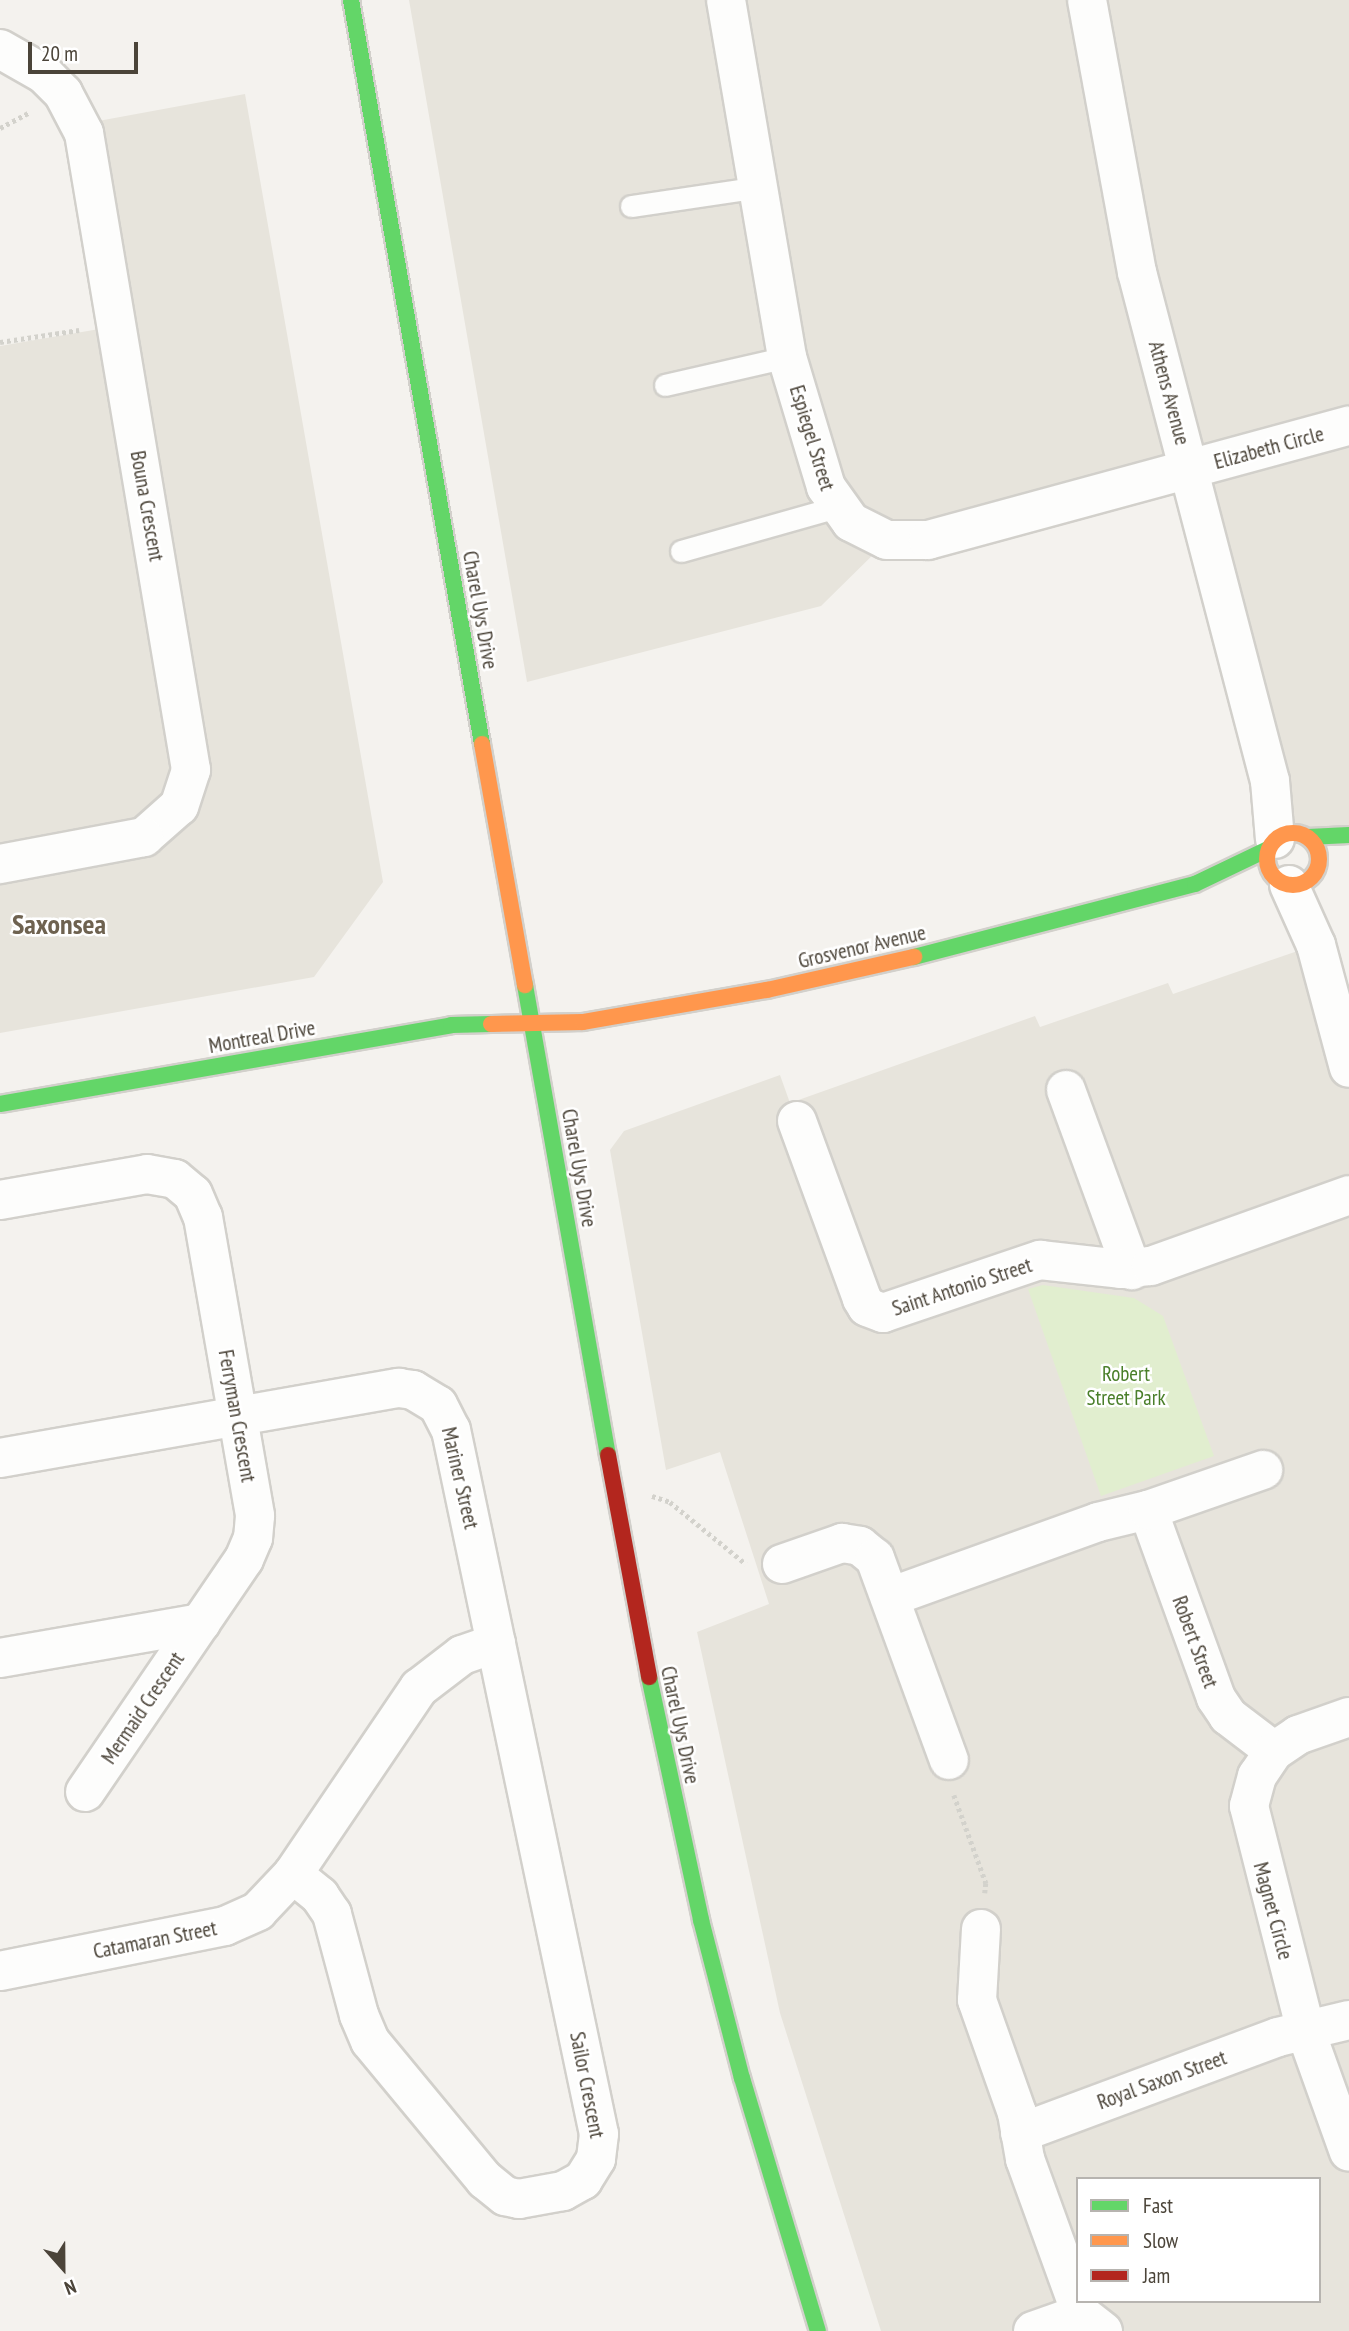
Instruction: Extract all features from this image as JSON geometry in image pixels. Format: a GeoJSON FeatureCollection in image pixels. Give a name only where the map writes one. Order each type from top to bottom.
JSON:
{"type":"FeatureCollection","features":[{"type":"Feature","properties":{"kind":"main road","name":"Charel Uys Drive"},"geometry":{"type":"LineString","coordinates":[[351,0],[612,1483],[701,1920],[741,2078],[818,2331]]}},
{"type":"Feature","properties":{"kind":"main road","name":"Grosvenor Avenue"},"geometry":{"type":"LineString","coordinates":[[533,1025],[583,1022],[780,987],[900,961],[1195,884],[1287,839],[1349,835]]}},
{"type":"Feature","properties":{"kind":"main road"},"geometry":{"type":"LineString","coordinates":[[1287,839],[1320,857],[1307,874],[1266,860],[1287,839]]}},
{"type":"Feature","properties":{"kind":"main road","name":"Grosvenor Avenue"},"geometry":{"type":"LineString","coordinates":[[1195,884],[1243,882],[1307,874]]}},
{"type":"Feature","properties":{"kind":"main road","name":"Montreal Drive"},"geometry":{"type":"LineString","coordinates":[[0,1104],[451,1025],[533,1025]]}},
{"type":"Feature","properties":{"kind":"street","name":"Espiegel Street"},"geometry":{"type":"LineString","coordinates":[[726,0],[787,357],[826,487],[836,507],[868,533],[907,543],[1189,469]]}},
{"type":"Feature","properties":{"kind":"street","name":"Athens Avenue"},"geometry":{"type":"LineString","coordinates":[[1087,0],[1137,272],[1287,839]]}},
{"type":"Feature","properties":{"kind":"street","name":"Bouna Crescent"},"geometry":{"type":"LineString","coordinates":[[0,50],[44,74],[63,93],[84,133],[114,325],[191,751],[188,789],[170,819],[144,837],[0,864]]}},
{"type":"Feature","properties":{"kind":"street","name":"Elizabeth Circle"},"geometry":{"type":"LineString","coordinates":[[1189,469],[1349,426]]}},
{"type":"Feature","properties":{"kind":"street"},"geometry":{"type":"LineString","coordinates":[[1307,874],[1316,945],[1349,1068]]}},
{"type":"Feature","properties":{"kind":"street"},"geometry":{"type":"LineString","coordinates":[[1066,1090],[1132,1270]]}},
{"type":"Feature","properties":{"kind":"street","name":"Saint Antonio Street"},"geometry":{"type":"LineString","coordinates":[[797,1121],[862,1299],[874,1311],[891,1311],[1040,1260],[1132,1270],[1349,1195]]}},
{"type":"Feature","properties":{"kind":"street","name":"Ferryman Crescent"},"geometry":{"type":"LineString","coordinates":[[0,1200],[147,1174],[161,1175],[185,1186],[203,1217],[255,1516],[253,1538],[201,1623]]}},
{"type":"Feature","properties":{"kind":"street","name":"Mariner Street"},"geometry":{"type":"LineString","coordinates":[[0,1458],[399,1388],[413,1390],[438,1405],[451,1430],[496,1643]]}},
{"type":"Feature","properties":{"kind":"street"},"geometry":{"type":"LineString","coordinates":[[890,1597],[1098,1522],[1148,1510],[1262,1470]]}},
{"type":"Feature","properties":{"kind":"street","name":"Robert Street"},"geometry":{"type":"LineString","coordinates":[[1148,1510],[1216,1698],[1228,1716],[1274,1751]]}},
{"type":"Feature","properties":{"kind":"street"},"geometry":{"type":"LineString","coordinates":[[782,1564],[842,1543],[860,1546],[875,1558],[949,1760]]}},
{"type":"Feature","properties":{"kind":"street"},"geometry":{"type":"LineString","coordinates":[[0,1658],[201,1623]]}},
{"type":"Feature","properties":{"kind":"street","name":"Mermaid Crescent"},"geometry":{"type":"LineString","coordinates":[[85,1792],[201,1623]]}},
{"type":"Feature","properties":{"kind":"street"},"geometry":{"type":"LineString","coordinates":[[293,1874],[419,1688],[462,1655],[496,1643]]}},
{"type":"Feature","properties":{"kind":"street","name":"Sailor Crescent"},"geometry":{"type":"LineString","coordinates":[[293,1874],[320,1896],[332,1914],[359,2015],[370,2041],[485,2180],[505,2196],[519,2199],[563,2191],[583,2180],[596,2160],[599,2134],[496,1643]]}},
{"type":"Feature","properties":{"kind":"street","name":"Magnet Circle"},"geometry":{"type":"LineString","coordinates":[[1349,1717],[1298,1735],[1274,1751],[1251,1791],[1249,1822],[1306,2032],[1349,2152]]}},
{"type":"Feature","properties":{"kind":"street","name":"Catamaran Street"},"geometry":{"type":"LineString","coordinates":[[0,1971],[225,1926],[258,1910],[293,1874]]}},
{"type":"Feature","properties":{"kind":"street"},"geometry":{"type":"LineString","coordinates":[[981,1929],[977,2000],[1020,2133],[1025,2159],[1076,2283]]}},
{"type":"Feature","properties":{"kind":"street","name":"Royal Saxon Street"},"geometry":{"type":"LineString","coordinates":[[1020,2133],[1278,2037],[1349,2020]]}},
{"type":"Feature","properties":{"kind":"street"},"geometry":{"type":"LineString","coordinates":[[1033,2331],[1092,2322],[1084,2303]]}},
{"type":"Feature","properties":{"kind":"lane"},"geometry":{"type":"LineString","coordinates":[[631,206],[758,187]]}},
{"type":"Feature","properties":{"kind":"lane"},"geometry":{"type":"LineString","coordinates":[[666,385],[787,357]]}},
{"type":"Feature","properties":{"kind":"lane"},"geometry":{"type":"LineString","coordinates":[[681,551],[836,507]]}},
{"type":"Feature","properties":{"kind":"path"},"geometry":{"type":"LineString","coordinates":[[0,342],[114,325]]}},
{"type":"Feature","properties":{"kind":"path"},"geometry":{"type":"LineString","coordinates":[[612,1483],[670,1502],[743,1564],[782,1564]]}},
{"type":"Feature","properties":{"kind":"path"},"geometry":{"type":"LineString","coordinates":[[949,1760],[948,1776],[986,1883],[981,1929]]}},
{"type":"Feature","properties":{"kind":"shaded area"},"geometry":{"type":"Polygon","coordinates":[[[409,0],[1349,0],[1349,834],[1298,831],[1272,780],[1191,471],[885,543],[821,606],[527,682],[409,0]]]}},
{"type":"Feature","properties":{"kind":"shaded area"},"geometry":{"type":"Polygon","coordinates":[[[245,94],[383,882],[314,977],[0,1033],[0,346],[117,326],[82,124],[245,94]]]}},
{"type":"Feature","properties":{"kind":"shaded area"},"geometry":{"type":"Polygon","coordinates":[[[1318,944],[1349,1060],[1349,2331],[881,2331],[780,2013],[697,1632],[769,1604],[720,1452],[666,1470],[610,1150],[624,1131],[780,1075],[790,1103],[1035,1016],[1040,1027],[1168,983],[1173,994],[1318,944]]]}},
{"type":"Feature","properties":{"kind":"green space","name":"Robert Street Park"},"geometry":{"type":"Polygon","coordinates":[[[1043,1285],[1134,1298],[1163,1316],[1214,1456],[1101,1496],[1028,1289],[1043,1285]]]}},
{"type":"Feature","properties":{"kind":"traffic: fast"},"geometry":{"type":"LineString","coordinates":[[351,0],[482,744]]}},
{"type":"Feature","properties":{"kind":"traffic: fast"},"geometry":{"type":"LineString","coordinates":[[1308,837],[1349,835]]}},
{"type":"Feature","properties":{"kind":"traffic: fast"},"geometry":{"type":"LineString","coordinates":[[914,957],[1195,884],[1268,849]]}},
{"type":"Feature","properties":{"kind":"traffic: fast"},"geometry":{"type":"LineString","coordinates":[[525,985],[608,1455]]}},
{"type":"Feature","properties":{"kind":"traffic: fast"},"geometry":{"type":"LineString","coordinates":[[0,1104],[451,1025],[491,1024]]}},
{"type":"Feature","properties":{"kind":"traffic: fast"},"geometry":{"type":"LineString","coordinates":[[649,1677],[701,1920],[742,2078],[818,2331]]}},
{"type":"Feature","properties":{"kind":"traffic: slow"},"geometry":{"type":"LineString","coordinates":[[482,744],[525,985]]}},
{"type":"Feature","properties":{"kind":"traffic: slow"},"geometry":{"type":"LineString","coordinates":[[1293,833],[1312,840],[1319,859],[1312,878],[1293,885],[1274,878],[1267,859],[1274,840],[1293,833]]}},
{"type":"Feature","properties":{"kind":"traffic: slow"},"geometry":{"type":"LineString","coordinates":[[491,1024],[583,1022],[767,990],[914,957]]}},
{"type":"Feature","properties":{"kind":"traffic: jam"},"geometry":{"type":"LineString","coordinates":[[608,1455],[649,1677]]}},
{"type":"Feature","properties":{"kind":"district","name":"Saxonsea"},"geometry":{"type":"Point","coordinates":[59,924]}}]}
